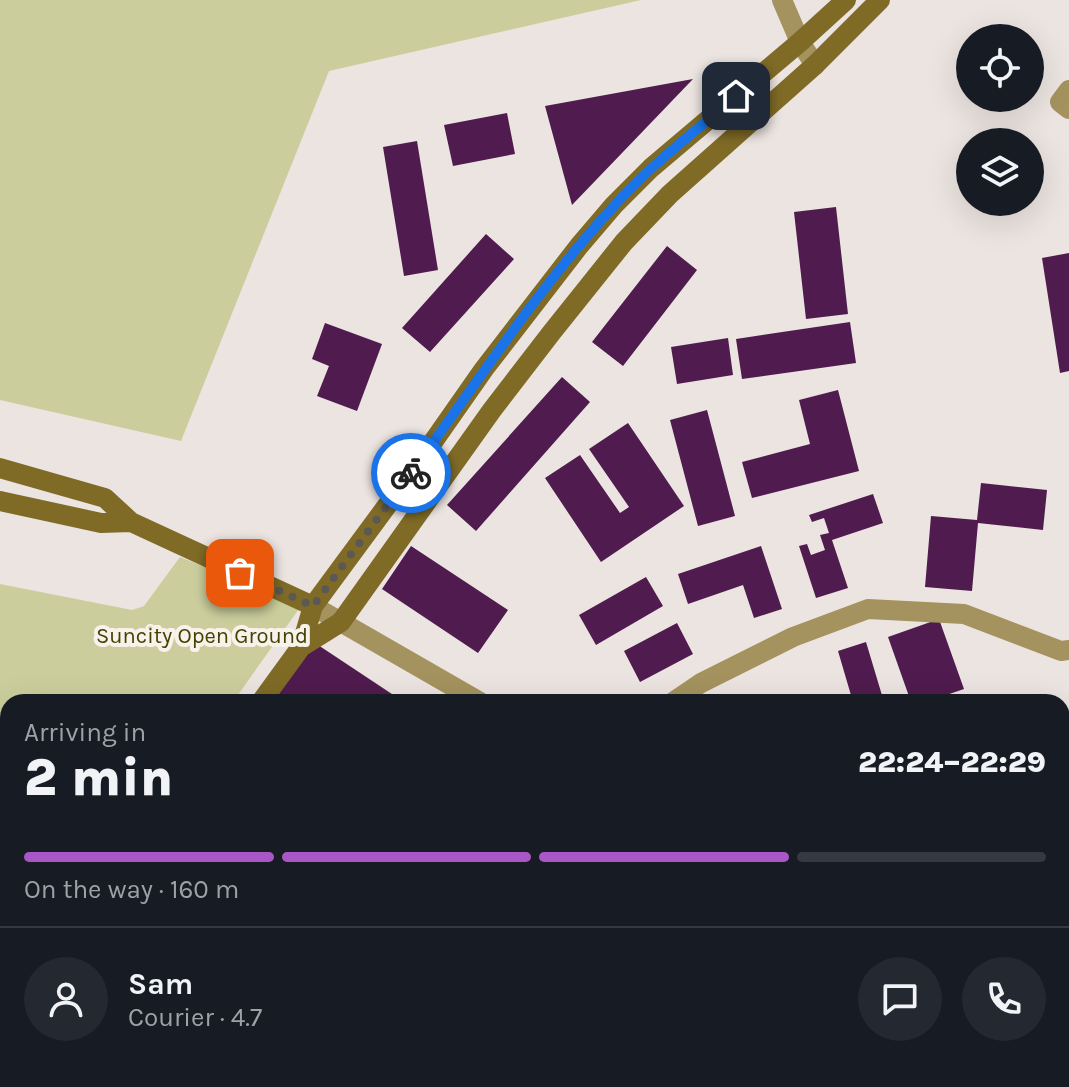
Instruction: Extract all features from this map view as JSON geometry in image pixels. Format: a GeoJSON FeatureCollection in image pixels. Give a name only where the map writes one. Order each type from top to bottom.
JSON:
{"type":"FeatureCollection","features":[{"type":"Feature","properties":{"kind":"street"},"geometry":{"type":"LineString","coordinates":[[782,0],[800,42],[815,65]]}},
{"type":"Feature","properties":{"kind":"street"},"geometry":{"type":"LineString","coordinates":[[267,694],[301,647],[313,606],[484,369],[579,246],[651,168],[846,0]]}},
{"type":"Feature","properties":{"kind":"street"},"geometry":{"type":"LineString","coordinates":[[301,647],[341,622],[492,410],[624,242],[670,194],[815,65],[880,0]]}},
{"type":"Feature","properties":{"kind":"street"},"geometry":{"type":"LineString","coordinates":[[1069,90],[1060,102],[1069,109]]}},
{"type":"Feature","properties":{"kind":"street"},"geometry":{"type":"LineString","coordinates":[[527,313],[552,332]]}},
{"type":"Feature","properties":{"kind":"street"},"geometry":{"type":"LineString","coordinates":[[0,468],[105,498],[131,522],[313,606],[466,694]]}},
{"type":"Feature","properties":{"kind":"street"},"geometry":{"type":"LineString","coordinates":[[0,501],[101,523],[131,522]]}},
{"type":"Feature","properties":{"kind":"street"},"geometry":{"type":"LineString","coordinates":[[685,694],[793,637],[868,609],[964,614],[1061,651],[1069,650]]}},
{"type":"Feature","properties":{"kind":"green space"},"geometry":{"type":"Polygon","coordinates":[[[0,0],[641,0],[329,71],[181,441],[0,400],[0,0]]]}},
{"type":"Feature","properties":{"kind":"green space","name":"Suncity Open Ground"},"geometry":{"type":"Polygon","coordinates":[[[180,557],[301,606],[239,694],[0,694],[0,584],[132,610],[144,606],[180,557]]]}},
{"type":"Feature","properties":{"kind":"building"},"geometry":{"type":"Polygon","coordinates":[[[693,79],[622,153],[572,205],[545,106],[693,79]]]}},
{"type":"Feature","properties":{"kind":"building"},"geometry":{"type":"Polygon","coordinates":[[[507,113],[515,154],[453,166],[444,125],[507,113]]]}},
{"type":"Feature","properties":{"kind":"building"},"geometry":{"type":"Polygon","coordinates":[[[417,141],[438,270],[404,276],[383,147],[417,141]]]}},
{"type":"Feature","properties":{"kind":"building"},"geometry":{"type":"Polygon","coordinates":[[[836,207],[848,314],[806,319],[794,212],[836,207]]]}},
{"type":"Feature","properties":{"kind":"building"},"geometry":{"type":"Polygon","coordinates":[[[486,234],[514,259],[430,352],[402,328],[486,234]]]}},
{"type":"Feature","properties":{"kind":"building"},"geometry":{"type":"Polygon","coordinates":[[[667,246],[697,270],[623,366],[592,342],[667,246]]]}},
{"type":"Feature","properties":{"kind":"building"},"geometry":{"type":"Polygon","coordinates":[[[1069,253],[1069,371],[1060,373],[1042,258],[1069,253]]]}},
{"type":"Feature","properties":{"kind":"building"},"geometry":{"type":"Polygon","coordinates":[[[850,322],[856,363],[742,379],[736,339],[850,322]]]}},
{"type":"Feature","properties":{"kind":"building"},"geometry":{"type":"Polygon","coordinates":[[[325,323],[382,344],[357,411],[317,396],[329,366],[312,359],[325,323]]]}},
{"type":"Feature","properties":{"kind":"building"},"geometry":{"type":"Polygon","coordinates":[[[728,338],[733,375],[677,384],[671,347],[728,338]]]}},
{"type":"Feature","properties":{"kind":"building"},"geometry":{"type":"Polygon","coordinates":[[[562,377],[590,402],[476,531],[447,505],[562,377]]]}},
{"type":"Feature","properties":{"kind":"building"},"geometry":{"type":"Polygon","coordinates":[[[838,390],[859,471],[752,498],[742,462],[810,444],[799,400],[838,390]]]}},
{"type":"Feature","properties":{"kind":"building"},"geometry":{"type":"Polygon","coordinates":[[[707,410],[735,516],[698,526],[670,420],[707,410]]]}},
{"type":"Feature","properties":{"kind":"building"},"geometry":{"type":"Polygon","coordinates":[[[628,423],[684,506],[601,562],[545,478],[580,455],[620,513],[629,507],[589,449],[628,423]]]}},
{"type":"Feature","properties":{"kind":"building"},"geometry":{"type":"Polygon","coordinates":[[[981,483],[1047,490],[1043,530],[978,523],[972,591],[925,587],[931,516],[977,520],[981,483]]]}},
{"type":"Feature","properties":{"kind":"building"},"geometry":{"type":"Polygon","coordinates":[[[873,494],[883,523],[832,540],[848,588],[816,598],[799,546],[807,544],[811,555],[825,550],[820,535],[829,533],[824,518],[812,522],[809,515],[873,494]]]}},
{"type":"Feature","properties":{"kind":"building"},"geometry":{"type":"Polygon","coordinates":[[[411,546],[508,610],[478,653],[382,589],[411,546]]]}},
{"type":"Feature","properties":{"kind":"building"},"geometry":{"type":"Polygon","coordinates":[[[761,546],[782,609],[754,618],[743,585],[688,604],[678,574],[761,546]]]}},
{"type":"Feature","properties":{"kind":"building"},"geometry":{"type":"Polygon","coordinates":[[[646,577],[663,606],[596,645],[579,615],[646,577]]]}},
{"type":"Feature","properties":{"kind":"building"},"geometry":{"type":"Polygon","coordinates":[[[939,619],[964,689],[949,694],[908,694],[888,637],[939,619]]]}},
{"type":"Feature","properties":{"kind":"building"},"geometry":{"type":"Polygon","coordinates":[[[677,623],[693,654],[640,682],[624,651],[677,623]]]}},
{"type":"Feature","properties":{"kind":"building"},"geometry":{"type":"Polygon","coordinates":[[[312,641],[392,694],[276,694],[312,641]]]}},
{"type":"Feature","properties":{"kind":"building"},"geometry":{"type":"Polygon","coordinates":[[[866,642],[882,694],[851,694],[838,651],[866,642]]]}},
{"type":"Feature","properties":{"kind":"way so far"},"geometry":{"type":"LineString","coordinates":[[240,573],[313,606],[411,473]]}},
{"type":"Feature","properties":{"kind":"route"},"geometry":{"type":"LineString","coordinates":[[411,473],[484,369],[614,205],[651,168],[736,96]]}}]}
